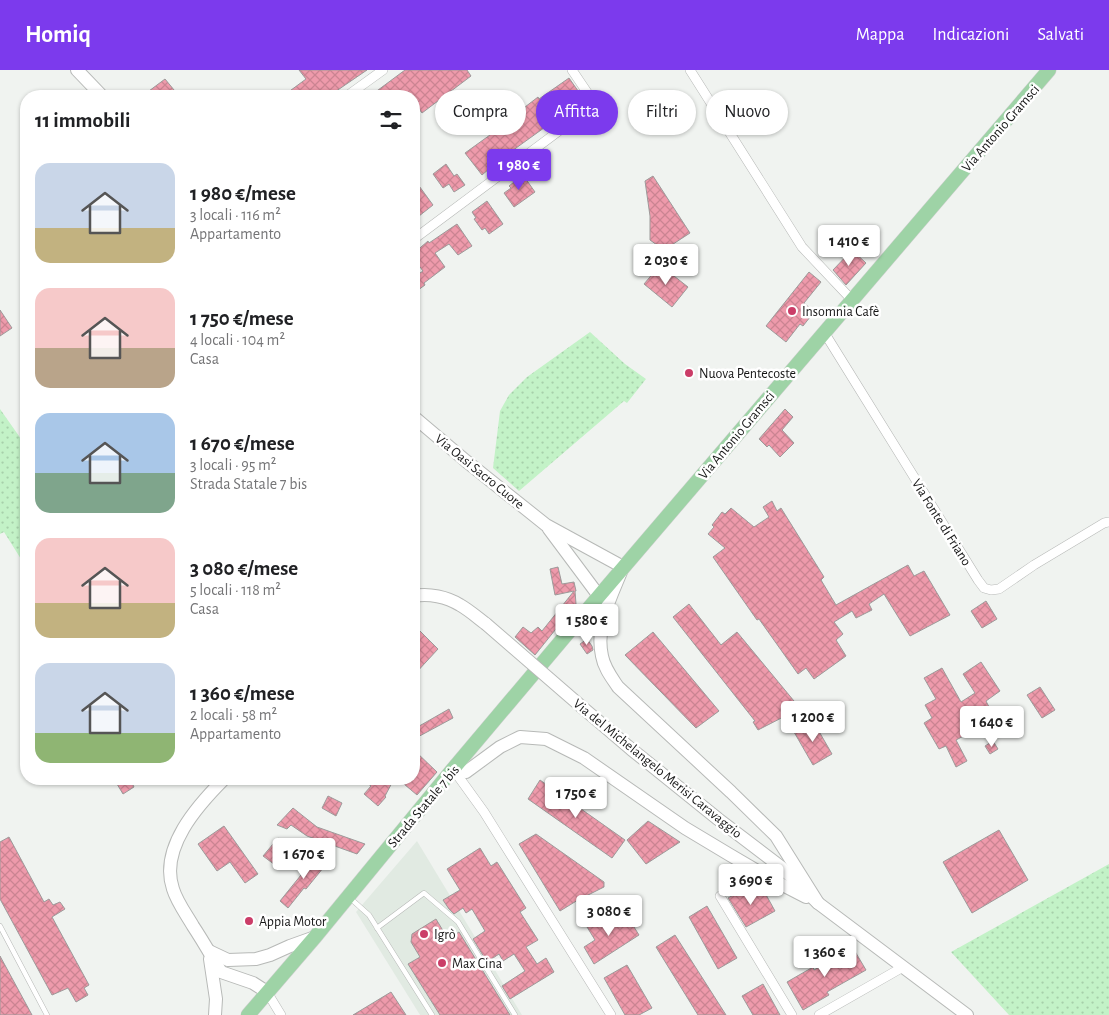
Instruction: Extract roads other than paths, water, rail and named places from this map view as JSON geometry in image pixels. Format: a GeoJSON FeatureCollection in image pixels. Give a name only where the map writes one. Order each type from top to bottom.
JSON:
{"type":"FeatureCollection","features":[{"type":"Feature","properties":{"kind":"main road","name":"Via Antonio Gramsci"},"geometry":{"type":"LineString","coordinates":[[599,596],[1049,70]]}},
{"type":"Feature","properties":{"kind":"main road","name":"Strada Statale 7 bis"},"geometry":{"type":"LineString","coordinates":[[248,1015],[599,596]]}},
{"type":"Feature","properties":{"kind":"street"},"geometry":{"type":"LineString","coordinates":[[77,70],[96,90]]}},
{"type":"Feature","properties":{"kind":"street"},"geometry":{"type":"LineString","coordinates":[[355,90],[383,70]]}},
{"type":"Feature","properties":{"kind":"street"},"geometry":{"type":"LineString","coordinates":[[420,234],[595,104],[572,70]]}},
{"type":"Feature","properties":{"kind":"street"},"geometry":{"type":"LineString","coordinates":[[690,70],[802,247],[852,300]]}},
{"type":"Feature","properties":{"kind":"street","name":"Via Fonte di Friano"},"geometry":{"type":"LineString","coordinates":[[824,332],[984,588],[991,590],[999,589],[1034,565],[1104,523],[1109,522]]}},
{"type":"Feature","properties":{"kind":"street","name":"Via Oasi Sacro Cuore"},"geometry":{"type":"LineString","coordinates":[[420,422],[546,526],[624,568]]}},
{"type":"Feature","properties":{"kind":"street","name":"Via Oasi Sacro Cuore"},"geometry":{"type":"LineString","coordinates":[[546,526],[599,596]]}},
{"type":"Feature","properties":{"kind":"street"},"geometry":{"type":"LineString","coordinates":[[624,568],[602,623],[600,639],[602,658],[609,673],[618,687],[732,792],[776,836],[818,903]]}},
{"type":"Feature","properties":{"kind":"street","name":"Via del Michelangelo Merisi Caravaggio"},"geometry":{"type":"LineString","coordinates":[[420,595],[441,597],[460,604],[486,624],[631,749],[781,867],[818,903],[967,1015]]}},
{"type":"Feature","properties":{"kind":"street"},"geometry":{"type":"LineString","coordinates":[[453,769],[466,772],[500,747],[520,738],[546,739],[584,758],[677,822],[730,855],[818,903]]}},
{"type":"Feature","properties":{"kind":"street"},"geometry":{"type":"LineString","coordinates":[[453,769],[489,821],[611,1015]]}},
{"type":"Feature","properties":{"kind":"street"},"geometry":{"type":"LineString","coordinates":[[218,785],[185,824],[175,844],[170,868],[173,888],[221,972],[253,983],[267,992],[281,1015]]}},
{"type":"Feature","properties":{"kind":"street"},"geometry":{"type":"LineString","coordinates":[[720,896],[792,1015]]}},
{"type":"Feature","properties":{"kind":"street"},"geometry":{"type":"LineString","coordinates":[[209,951],[228,960],[256,959],[315,937]]}},
{"type":"Feature","properties":{"kind":"street"},"geometry":{"type":"LineString","coordinates":[[209,951],[216,999],[216,1015]]}},
{"type":"Feature","properties":{"kind":"street"},"geometry":{"type":"LineString","coordinates":[[819,1015],[903,967]]}},
{"type":"Feature","properties":{"kind":"lane"},"geometry":{"type":"LineString","coordinates":[[377,928],[424,893],[458,922],[516,1015]]}},
{"type":"Feature","properties":{"kind":"lane"},"geometry":{"type":"LineString","coordinates":[[348,896],[369,914],[432,1015]]}},
{"type":"Feature","properties":{"kind":"lane"},"geometry":{"type":"LineString","coordinates":[[0,926],[47,1015]]}},
{"type":"Feature","properties":{"kind":"place","name":"Insomnia Cafè"},"geometry":{"type":"Point","coordinates":[792,311]}},
{"type":"Feature","properties":{"kind":"place","name":"Nuova Pentecoste"},"geometry":{"type":"Point","coordinates":[689,373]}},
{"type":"Feature","properties":{"kind":"place","name":"Appia Motor"},"geometry":{"type":"Point","coordinates":[249,921]}},
{"type":"Feature","properties":{"kind":"place","name":"Igrò"},"geometry":{"type":"Point","coordinates":[424,934]}},
{"type":"Feature","properties":{"kind":"place","name":"Max Cina"},"geometry":{"type":"Point","coordinates":[442,963]}}]}
